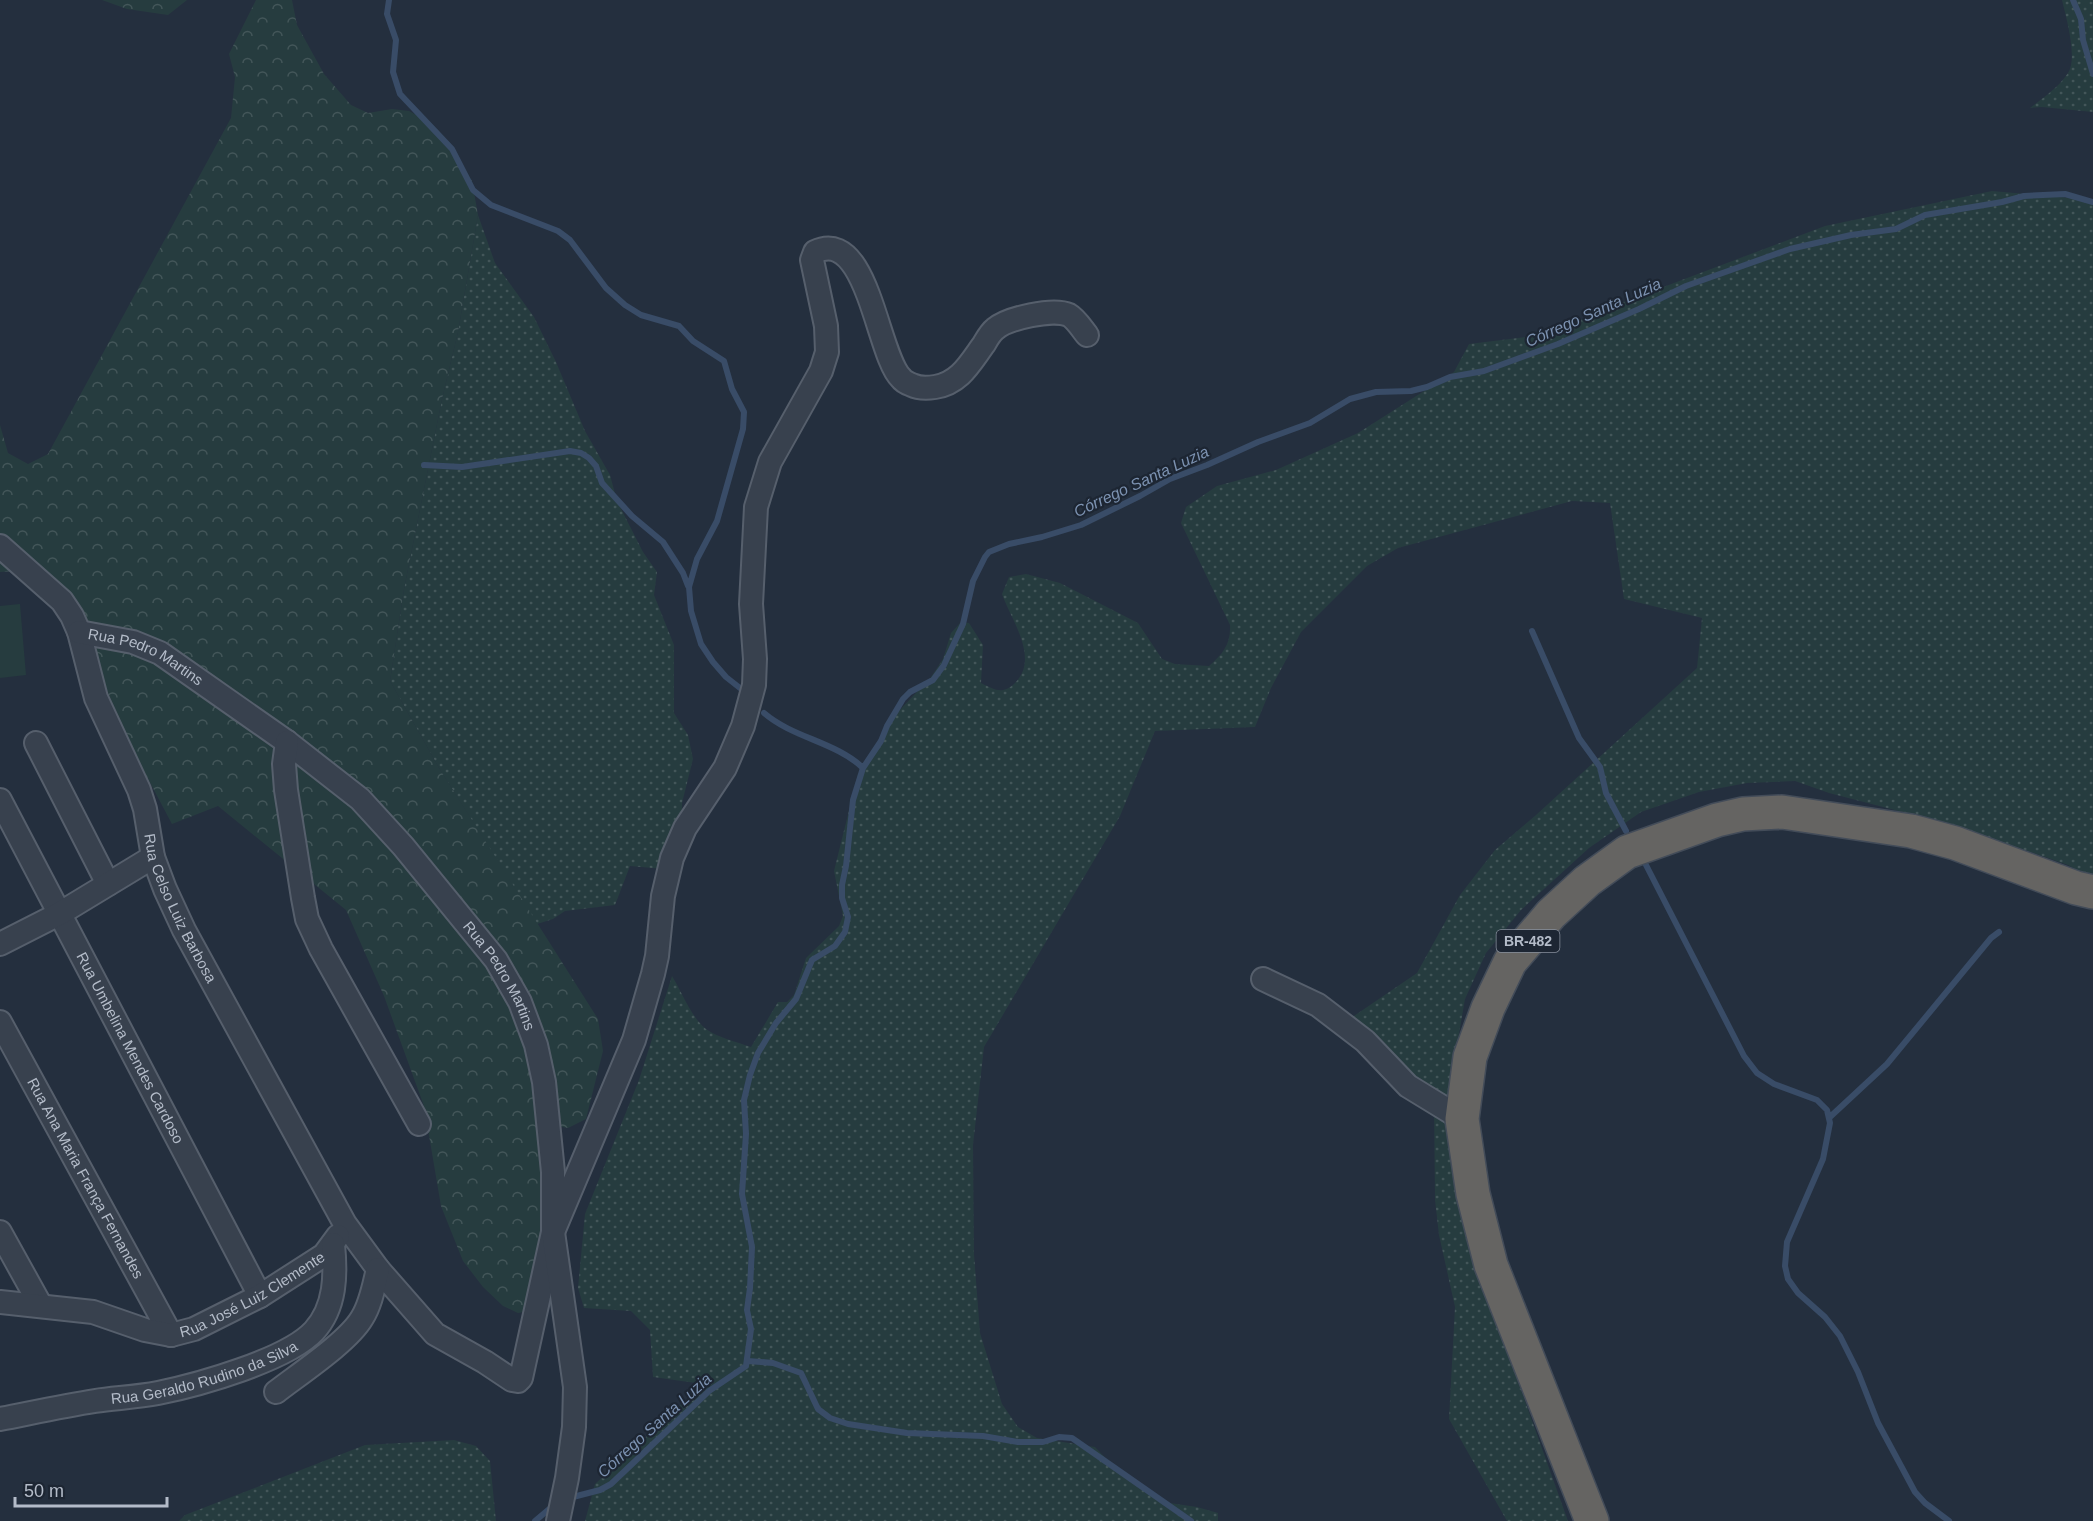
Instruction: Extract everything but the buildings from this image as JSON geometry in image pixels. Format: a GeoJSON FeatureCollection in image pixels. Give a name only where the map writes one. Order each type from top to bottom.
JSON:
{"type":"FeatureCollection","features":[{"type":"Feature","properties":{"kind":"highway","name":"BR-482"},"geometry":{"type":"LineString","coordinates":[[1592,1521],[1491,1265],[1473,1194],[1462,1119],[1470,1057],[1488,1008],[1510,962],[1551,915],[1580,888],[1627,852],[1717,820],[1743,814],[1782,812],[1911,831],[1944,840],[2093,892]]}},
{"type":"Feature","properties":{"kind":"street"},"geometry":{"type":"LineString","coordinates":[[553,1232],[634,1040],[657,956],[663,896],[672,858],[685,828],[725,768],[743,726],[754,685],[755,659],[751,604],[756,507],[770,462],[821,371],[827,352],[826,326],[812,260],[815,252],[823,248],[833,248],[846,258],[860,274],[892,363],[900,378],[915,387],[941,386],[957,379],[994,329],[1007,322],[1058,312],[1071,316],[1087,335]]}},
{"type":"Feature","properties":{"kind":"street","name":"Rua Celso Luiz Barbosa"},"geometry":{"type":"LineString","coordinates":[[0,546],[62,601],[72,616],[79,632],[96,698],[139,790],[145,809],[153,857],[184,930],[345,1224],[378,1269],[435,1334],[512,1380],[518,1381],[521,1378],[553,1232]]}},
{"type":"Feature","properties":{"kind":"street","name":"Rua Pedro Martins"},"geometry":{"type":"LineString","coordinates":[[79,632],[133,642],[160,653],[286,742],[360,799],[403,846],[496,960],[520,1002],[536,1045],[544,1082],[553,1172],[553,1232],[574,1387],[574,1427],[566,1486],[558,1517]]}},
{"type":"Feature","properties":{"kind":"street"},"geometry":{"type":"LineString","coordinates":[[286,742],[284,764],[286,790],[307,919],[321,949],[419,1124]]}},
{"type":"Feature","properties":{"kind":"street"},"geometry":{"type":"LineString","coordinates":[[36,743],[108,884]]}},
{"type":"Feature","properties":{"kind":"street","name":"Rua Umbelina Mendes Cardoso"},"geometry":{"type":"LineString","coordinates":[[0,800],[261,1296]]}},
{"type":"Feature","properties":{"kind":"street"},"geometry":{"type":"LineString","coordinates":[[0,944],[59,914],[153,857]]}},
{"type":"Feature","properties":{"kind":"street"},"geometry":{"type":"LineString","coordinates":[[1263,979],[1318,1005],[1365,1041],[1408,1086],[1462,1119]]}},
{"type":"Feature","properties":{"kind":"street","name":"Rua Ana Maria França Fernandes"},"geometry":{"type":"LineString","coordinates":[[0,1022],[171,1335]]}},
{"type":"Feature","properties":{"kind":"street","name":"Rua José Luiz Clemente"},"geometry":{"type":"LineString","coordinates":[[0,1302],[93,1312],[145,1330],[171,1335],[194,1329],[261,1296],[307,1268],[324,1255],[345,1224]]}},
{"type":"Feature","properties":{"kind":"street"},"geometry":{"type":"LineString","coordinates":[[0,1232],[40,1305]]}},
{"type":"Feature","properties":{"kind":"street","name":"Rua Geraldo Rudino da Silva"},"geometry":{"type":"LineString","coordinates":[[0,1419],[96,1401],[157,1393],[205,1381],[273,1357],[314,1330],[323,1316],[333,1292],[336,1272],[333,1244]]}},
{"type":"Feature","properties":{"kind":"street"},"geometry":{"type":"LineString","coordinates":[[276,1392],[320,1359],[362,1319],[378,1269]]}},
{"type":"Feature","properties":{"kind":"green space"},"geometry":{"type":"Polygon","coordinates":[[[102,0],[187,0],[168,15],[127,9],[102,0]]]}},
{"type":"Feature","properties":{"kind":"green space"},"geometry":{"type":"Polygon","coordinates":[[[256,0],[292,0],[297,25],[324,74],[351,105],[368,113],[392,109],[409,111],[431,123],[450,143],[472,181],[478,215],[458,332],[442,399],[404,589],[390,681],[439,768],[598,1019],[603,1051],[586,1119],[568,1128],[557,1126],[537,1310],[518,1313],[503,1306],[483,1287],[463,1261],[441,1206],[424,1106],[384,996],[346,910],[218,806],[172,824],[120,726],[106,715],[92,718],[49,574],[32,570],[0,572],[0,425],[8,453],[28,464],[48,454],[231,118],[235,77],[229,54],[256,0]]]}},
{"type":"Feature","properties":{"kind":"green space"},"geometry":{"type":"Polygon","coordinates":[[[2062,0],[2093,0],[2093,112],[2030,108],[2060,83],[2071,66],[2072,48],[2062,0]]]}},
{"type":"Feature","properties":{"kind":"green space"},"geometry":{"type":"Polygon","coordinates":[[[1992,191],[2093,200],[2093,876],[2087,876],[2068,865],[2019,848],[1988,845],[1914,815],[1829,793],[1795,781],[1747,783],[1699,792],[1641,812],[1589,848],[1521,910],[1486,953],[1465,999],[1455,1057],[1473,1256],[1568,1521],[1507,1521],[1449,1419],[1455,1307],[1439,1235],[1435,1200],[1434,1103],[1348,1020],[1417,973],[1460,895],[1495,850],[1697,668],[1702,618],[1624,599],[1610,503],[1572,501],[1398,548],[1367,566],[1301,632],[1271,688],[1255,727],[1155,731],[1120,816],[984,1047],[973,1145],[974,1254],[980,1333],[1002,1404],[1018,1427],[1037,1438],[1095,1447],[1115,1468],[1148,1493],[1170,1503],[1218,1513],[1218,1521],[585,1521],[595,1484],[703,1384],[653,1377],[650,1330],[631,1311],[584,1308],[578,1288],[585,1214],[639,1080],[672,976],[691,1011],[706,1029],[751,1047],[778,1002],[787,1002],[794,995],[806,958],[839,926],[843,916],[834,871],[858,774],[897,713],[931,677],[943,659],[951,633],[961,622],[969,623],[983,645],[981,683],[999,690],[1007,689],[1015,683],[1022,673],[1025,662],[1017,627],[1002,594],[1009,577],[1026,574],[1060,583],[1138,623],[1162,659],[1175,664],[1209,666],[1225,648],[1230,625],[1181,523],[1186,507],[1217,486],[1276,470],[1358,433],[1454,372],[1469,344],[1551,334],[1597,312],[1825,226],[1992,191]]]}},
{"type":"Feature","properties":{"kind":"green space"},"geometry":{"type":"Polygon","coordinates":[[[478,215],[495,263],[534,317],[585,431],[610,475],[617,501],[643,552],[657,572],[654,595],[674,645],[674,713],[688,735],[693,759],[682,803],[682,814],[664,869],[630,866],[615,905],[565,911],[553,919],[537,924],[439,768],[390,681],[404,589],[442,399],[458,332],[478,215]]]}},
{"type":"Feature","properties":{"kind":"green space"},"geometry":{"type":"Polygon","coordinates":[[[20,604],[26,675],[0,678],[0,606],[20,604]]]}},
{"type":"Feature","properties":{"kind":"green space"},"geometry":{"type":"Polygon","coordinates":[[[454,1440],[476,1446],[490,1461],[496,1521],[179,1521],[185,1515],[365,1445],[454,1440]]]}},
{"type":"Feature","properties":{"kind":"waterway"},"geometry":{"type":"LineString","coordinates":[[389,0],[387,14],[396,40],[393,72],[400,94],[452,149],[473,190],[491,205],[558,231],[570,240],[606,288],[625,305],[641,315],[679,326],[693,341],[724,361],[732,389],[744,412],[743,429],[717,521],[697,559],[689,587],[691,611],[701,644],[726,677],[745,692]]}},
{"type":"Feature","properties":{"kind":"waterway"},"geometry":{"type":"LineString","coordinates":[[2073,0],[2081,19],[2083,40],[2093,74]]}},
{"type":"Feature","properties":{"kind":"waterway","name":"Córrego Santa Luzia"},"geometry":{"type":"LineString","coordinates":[[569,1498],[600,1490],[611,1484],[709,1391],[746,1366],[751,1329],[747,1310],[752,1247],[742,1194],[746,1134],[744,1100],[750,1075],[758,1053],[776,1023],[796,999],[812,960],[835,946],[845,932],[848,917],[842,898],[842,885],[853,800],[863,768],[881,741],[903,699],[910,692],[933,680],[944,665],[963,624],[973,581],[989,552],[1009,544],[1081,525],[1170,479],[1310,423],[1350,399],[1376,392],[1411,391],[1450,377],[1484,371],[1558,344],[1686,286],[1790,249],[1851,235],[1896,229],[1925,215],[2024,196],[2065,194],[2093,202]]}},
{"type":"Feature","properties":{"kind":"waterway"},"geometry":{"type":"LineString","coordinates":[[424,465],[462,467],[570,451],[581,453],[596,466],[602,483],[632,516],[663,542],[683,573],[688,586]]}},
{"type":"Feature","properties":{"kind":"waterway"},"geometry":{"type":"LineString","coordinates":[[1532,631],[1579,738],[1600,767],[1606,793],[1626,831]]}},
{"type":"Feature","properties":{"kind":"waterway"},"geometry":{"type":"LineString","coordinates":[[764,713],[788,728],[840,752],[863,768]]}},
{"type":"Feature","properties":{"kind":"waterway"},"geometry":{"type":"LineString","coordinates":[[1646,865],[1744,1056],[1757,1073],[1774,1084],[1817,1100],[1827,1110],[1830,1123],[1823,1159],[1787,1242],[1785,1266],[1788,1279],[1798,1293],[1825,1317],[1840,1336],[1858,1372],[1878,1423],[1915,1492],[1925,1503],[1949,1521]]}},
{"type":"Feature","properties":{"kind":"waterway"},"geometry":{"type":"LineString","coordinates":[[1830,1117],[1887,1064],[1991,938],[1999,932]]}},
{"type":"Feature","properties":{"kind":"waterway"},"geometry":{"type":"LineString","coordinates":[[748,1361],[773,1363],[801,1373],[818,1409],[830,1418],[848,1424],[907,1433],[983,1436],[1018,1442],[1043,1442],[1059,1437],[1072,1438],[1191,1521]]}},
{"type":"Feature","properties":{"kind":"waterway","name":"Córrego Santa Luzia"},"geometry":{"type":"LineString","coordinates":[[535,1521],[554,1505]]}}]}
